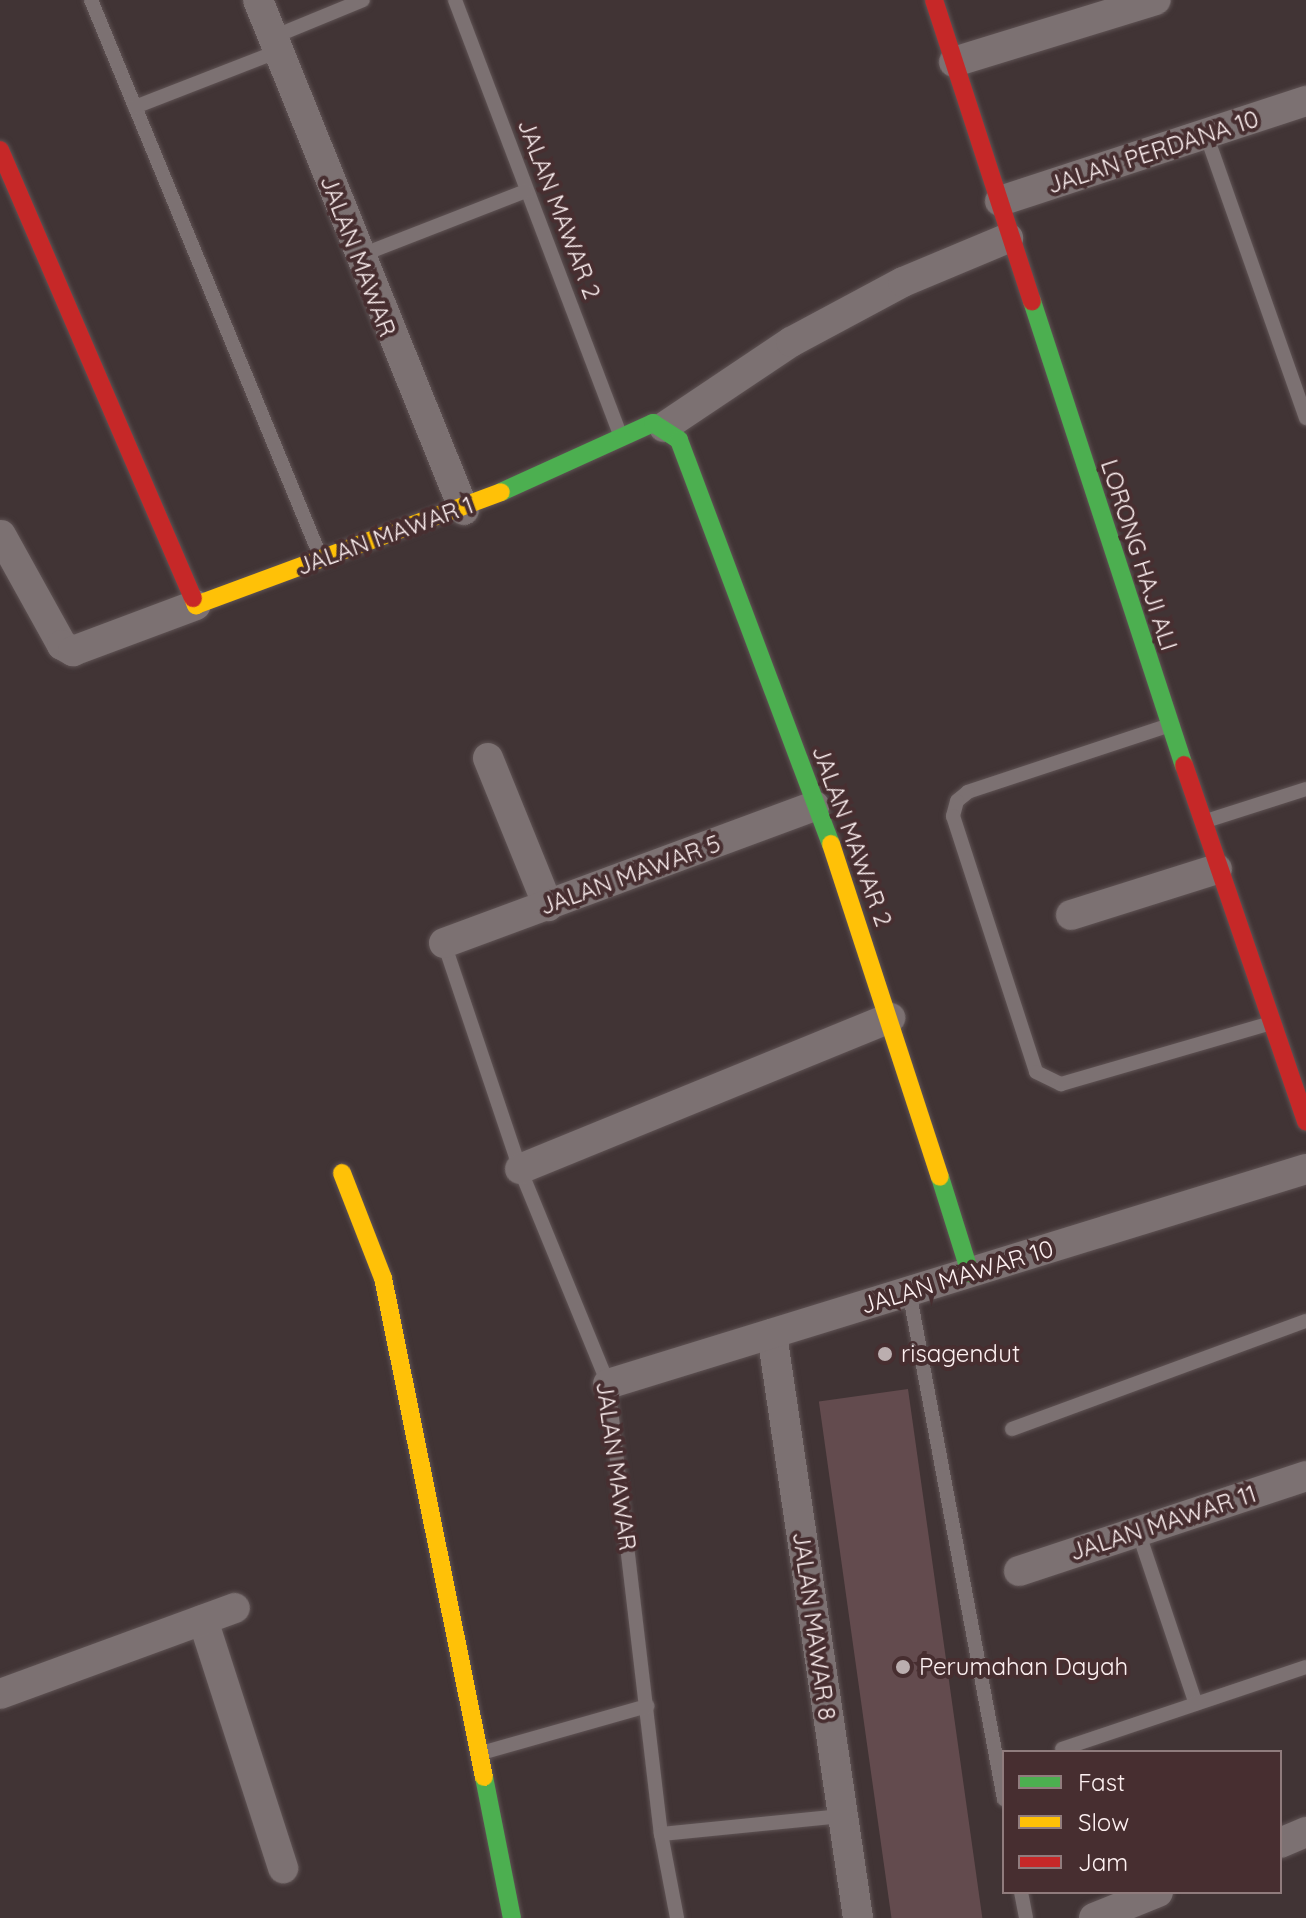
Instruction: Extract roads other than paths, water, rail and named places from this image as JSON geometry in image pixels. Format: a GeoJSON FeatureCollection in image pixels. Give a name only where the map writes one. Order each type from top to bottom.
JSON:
{"type":"FeatureCollection","features":[{"type":"Feature","properties":{"kind":"street","name":"JALAN MAWAR"},"geometry":{"type":"LineString","coordinates":[[258,0],[358,257],[464,510]]}},
{"type":"Feature","properties":{"kind":"street","name":"LORONG HAJI ALI"},"geometry":{"type":"LineString","coordinates":[[934,0],[1000,201],[1008,238],[1268,1024],[1306,1122]]}},
{"type":"Feature","properties":{"kind":"street"},"geometry":{"type":"LineString","coordinates":[[954,62],[1156,0]]}},
{"type":"Feature","properties":{"kind":"street","name":"JALAN PERDANA 10"},"geometry":{"type":"LineString","coordinates":[[1000,201],[1207,137],[1306,101]]}},
{"type":"Feature","properties":{"kind":"street"},"geometry":{"type":"LineString","coordinates":[[0,150],[196,605],[73,651],[62,645],[1,535]]}},
{"type":"Feature","properties":{"kind":"street","name":"JALAN MAWAR 1"},"geometry":{"type":"LineString","coordinates":[[196,605],[464,510],[620,434],[653,423],[664,427],[791,342],[903,282],[1008,238]]}},
{"type":"Feature","properties":{"kind":"street","name":"JALAN MAWAR 2"},"geometry":{"type":"LineString","coordinates":[[664,427],[679,440],[815,806],[890,1018],[970,1273]]}},
{"type":"Feature","properties":{"kind":"street"},"geometry":{"type":"LineString","coordinates":[[488,758],[548,906]]}},
{"type":"Feature","properties":{"kind":"street","name":"JALAN MAWAR 5"},"geometry":{"type":"LineString","coordinates":[[444,943],[815,806]]}},
{"type":"Feature","properties":{"kind":"street"},"geometry":{"type":"LineString","coordinates":[[1071,915],[1217,869]]}},
{"type":"Feature","properties":{"kind":"street"},"geometry":{"type":"LineString","coordinates":[[520,1169],[890,1018]]}},
{"type":"Feature","properties":{"kind":"street","name":"JALAN MAWAR 10"},"geometry":{"type":"LineString","coordinates":[[608,1384],[1306,1169]]}},
{"type":"Feature","properties":{"kind":"street"},"geometry":{"type":"LineString","coordinates":[[342,1173],[383,1278],[475,1754],[512,1918]]}},
{"type":"Feature","properties":{"kind":"street","name":"JALAN MAWAR 8"},"geometry":{"type":"LineString","coordinates":[[772,1334],[858,1918]]}},
{"type":"Feature","properties":{"kind":"street","name":"JALAN MAWAR 11"},"geometry":{"type":"LineString","coordinates":[[1019,1571],[1306,1476]]}},
{"type":"Feature","properties":{"kind":"street"},"geometry":{"type":"LineString","coordinates":[[0,1694],[235,1608]]}},
{"type":"Feature","properties":{"kind":"street"},"geometry":{"type":"LineString","coordinates":[[203,1620],[283,1868]]}},
{"type":"Feature","properties":{"kind":"street"},"geometry":{"type":"LineString","coordinates":[[1282,1842],[1306,1832]]}},
{"type":"Feature","properties":{"kind":"street"},"geometry":{"type":"LineString","coordinates":[[1094,1918],[1153,1894]]}},
{"type":"Feature","properties":{"kind":"lane"},"geometry":{"type":"LineString","coordinates":[[91,0],[321,559]]}},
{"type":"Feature","properties":{"kind":"lane"},"geometry":{"type":"LineString","coordinates":[[135,107],[276,44],[363,0]]}},
{"type":"Feature","properties":{"kind":"lane","name":"JALAN MAWAR 2"},"geometry":{"type":"LineString","coordinates":[[455,0],[620,434]]}},
{"type":"Feature","properties":{"kind":"lane"},"geometry":{"type":"LineString","coordinates":[[1207,137],[1306,418]]}},
{"type":"Feature","properties":{"kind":"lane"},"geometry":{"type":"LineString","coordinates":[[358,257],[526,191]]}},
{"type":"Feature","properties":{"kind":"lane"},"geometry":{"type":"LineString","coordinates":[[1170,725],[968,792],[957,801],[953,816],[1036,1072],[1061,1084],[1268,1024]]}},
{"type":"Feature","properties":{"kind":"lane"},"geometry":{"type":"LineString","coordinates":[[1202,822],[1306,789]]}},
{"type":"Feature","properties":{"kind":"lane","name":"JALAN MAWAR"},"geometry":{"type":"LineString","coordinates":[[444,943],[520,1169],[608,1384],[661,1834],[677,1918]]}},
{"type":"Feature","properties":{"kind":"lane"},"geometry":{"type":"LineString","coordinates":[[909,1291],[1002,1788]]}},
{"type":"Feature","properties":{"kind":"lane"},"geometry":{"type":"LineString","coordinates":[[1012,1429],[1306,1321]]}},
{"type":"Feature","properties":{"kind":"lane"},"geometry":{"type":"LineString","coordinates":[[1138,1531],[1196,1704]]}},
{"type":"Feature","properties":{"kind":"lane"},"geometry":{"type":"LineString","coordinates":[[1062,1749],[1306,1667]]}},
{"type":"Feature","properties":{"kind":"lane"},"geometry":{"type":"LineString","coordinates":[[475,1754],[647,1706]]}},
{"type":"Feature","properties":{"kind":"lane"},"geometry":{"type":"LineString","coordinates":[[661,1834],[842,1816]]}},
{"type":"Feature","properties":{"kind":"lane"},"geometry":{"type":"LineString","coordinates":[[1021,1894],[1026,1918]]}},
{"type":"Feature","properties":{"kind":"place","name":"risagendut"},"geometry":{"type":"Point","coordinates":[885,1354]}},
{"type":"Feature","properties":{"kind":"place","name":"Perumahan Dayah"},"geometry":{"type":"Point","coordinates":[903,1667]}}]}
